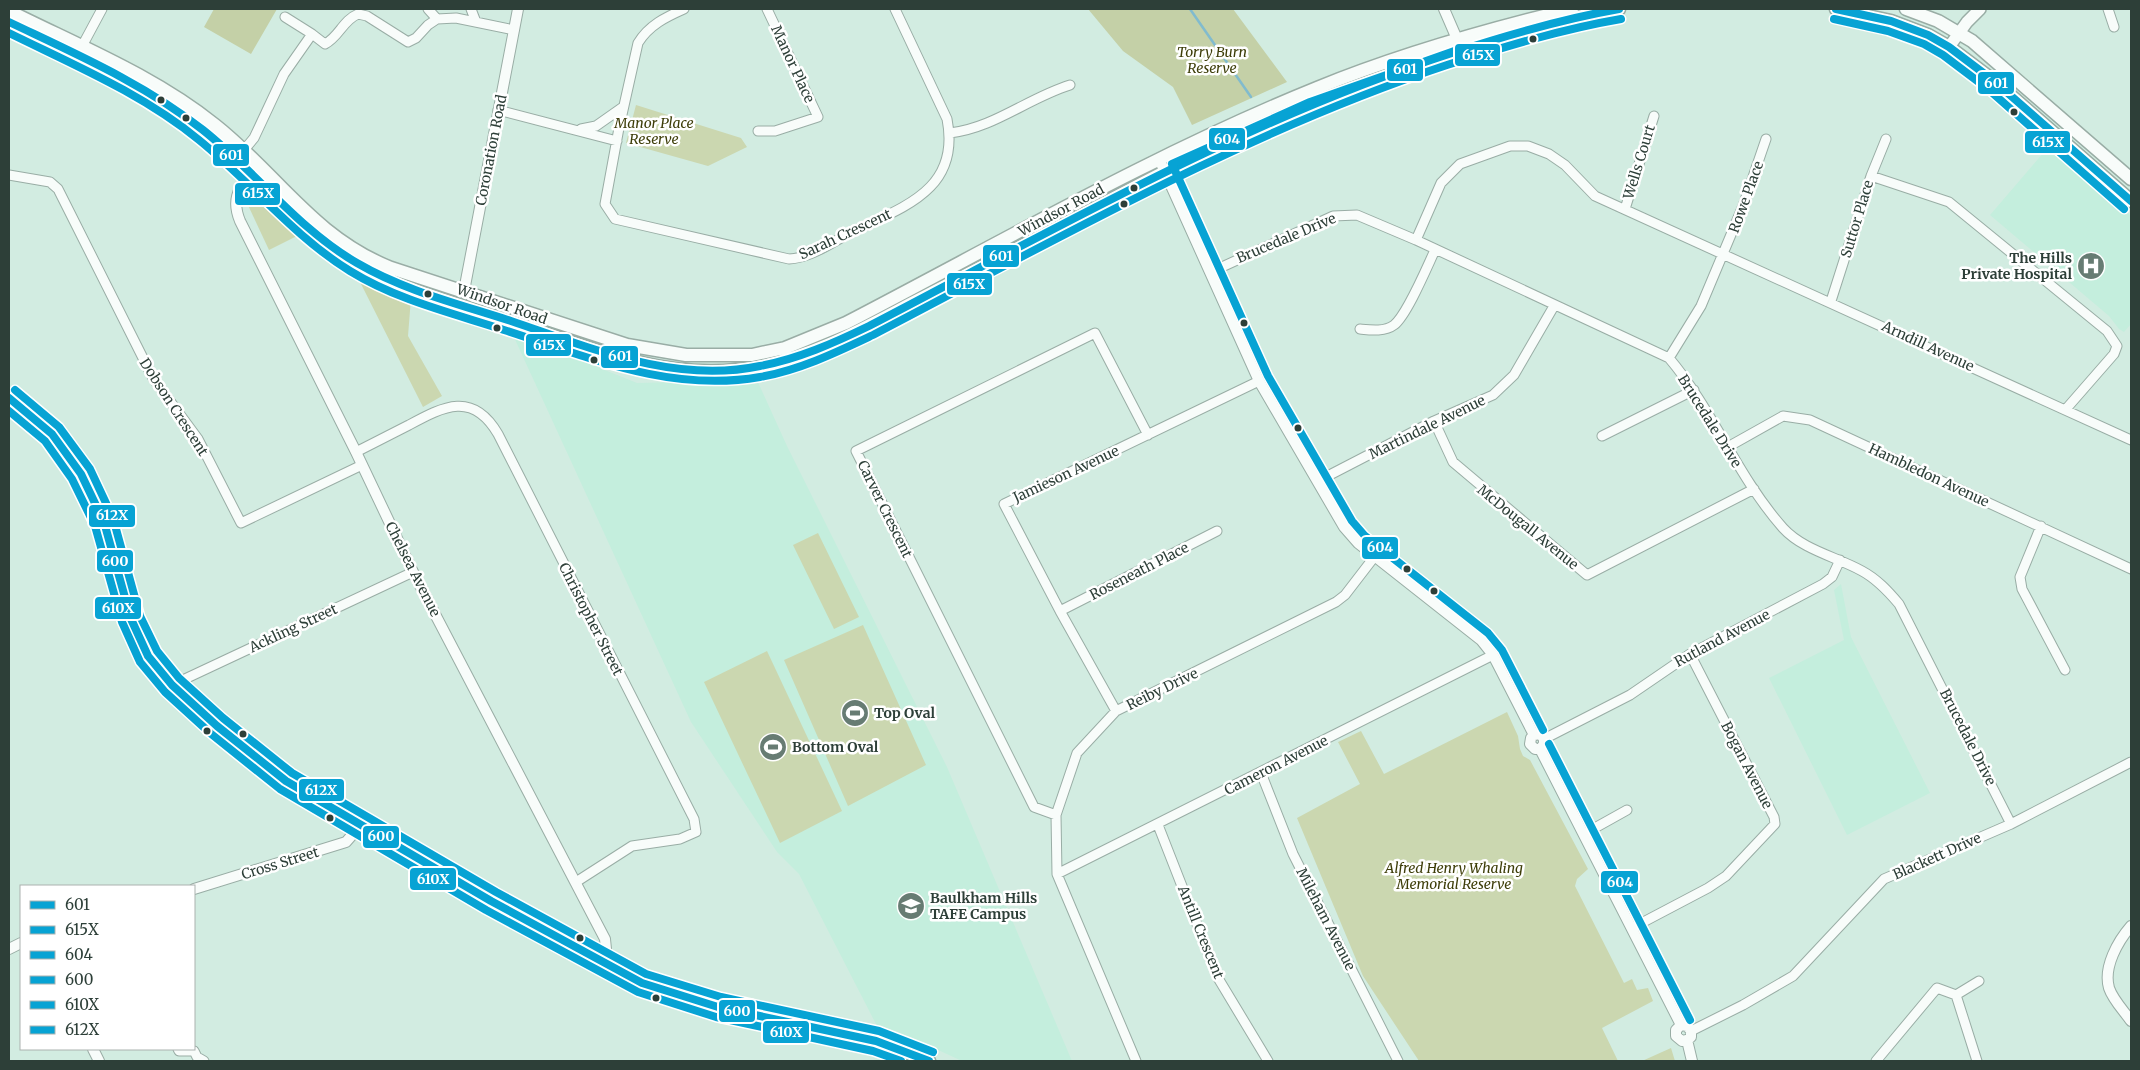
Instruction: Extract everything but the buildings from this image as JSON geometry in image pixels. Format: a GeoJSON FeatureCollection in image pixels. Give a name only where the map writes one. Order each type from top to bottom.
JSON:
{"type":"FeatureCollection","features":[{"type":"Feature","properties":{"kind":"main road","name":"Windsor Road"},"geometry":{"type":"LineString","coordinates":[[9,11],[166,104],[255,170],[351,249],[391,268],[627,345],[686,355],[752,355],[786,348],[846,323],[1207,135],[1319,87],[1457,39],[1572,9]]}},
{"type":"Feature","properties":{"kind":"main road","name":"Windsor Road"},"geometry":{"type":"LineString","coordinates":[[9,22],[170,92],[216,126],[244,150],[255,170],[302,225],[351,260],[400,284],[620,358],[660,369],[692,372],[736,370],[770,365],[811,352],[868,327],[1165,172],[1295,110],[1414,65],[1528,30],[1583,15],[1619,9]]}},
{"type":"Feature","properties":{"kind":"main road"},"geometry":{"type":"LineString","coordinates":[[1836,9],[1891,21],[1928,35],[1950,47],[1994,81],[2131,202]]}},
{"type":"Feature","properties":{"kind":"main road"},"geometry":{"type":"LineString","coordinates":[[1906,9],[1938,21],[1960,33],[1992,57],[2131,179]]}},
{"type":"Feature","properties":{"kind":"main road"},"geometry":{"type":"LineString","coordinates":[[1950,47],[1980,9]]}},
{"type":"Feature","properties":{"kind":"main road"},"geometry":{"type":"LineString","coordinates":[[460,305],[464,291]]}},
{"type":"Feature","properties":{"kind":"main road"},"geometry":{"type":"LineString","coordinates":[[9,398],[52,434],[81,474],[104,522],[131,620],[140,642],[153,664],[172,685],[224,732],[286,782],[601,963],[642,984],[693,1001],[855,1036],[896,1047],[929,1061]]}},
{"type":"Feature","properties":{"kind":"street"},"geometry":{"type":"LineString","coordinates":[[79,51],[102,9]]}},
{"type":"Feature","properties":{"kind":"street"},"geometry":{"type":"LineString","coordinates":[[428,9],[437,19]]}},
{"type":"Feature","properties":{"kind":"street"},"geometry":{"type":"LineString","coordinates":[[471,9],[476,22]]}},
{"type":"Feature","properties":{"kind":"street","name":"Coronation Road"},"geometry":{"type":"LineString","coordinates":[[464,291],[518,9]]}},
{"type":"Feature","properties":{"kind":"street","name":"Sarah Crescent"},"geometry":{"type":"LineString","coordinates":[[684,9],[666,16],[645,31],[634,57],[605,204],[614,219],[789,259],[809,254],[924,194],[933,185],[946,162],[950,133],[947,119],[895,9]]}},
{"type":"Feature","properties":{"kind":"street","name":"Manor Place"},"geometry":{"type":"LineString","coordinates":[[758,131],[775,131],[818,117],[767,9]]}},
{"type":"Feature","properties":{"kind":"street"},"geometry":{"type":"LineString","coordinates":[[1444,9],[1457,39]]}},
{"type":"Feature","properties":{"kind":"street"},"geometry":{"type":"LineString","coordinates":[[2108,9],[2114,28]]}},
{"type":"Feature","properties":{"kind":"street"},"geometry":{"type":"LineString","coordinates":[[285,18],[325,44],[332,41],[348,18],[358,14],[367,16],[408,42],[416,38],[437,19],[456,18],[514,30]]}},
{"type":"Feature","properties":{"kind":"street"},"geometry":{"type":"LineString","coordinates":[[244,150],[254,138],[284,74],[312,34]]}},
{"type":"Feature","properties":{"kind":"street"},"geometry":{"type":"LineString","coordinates":[[950,133],[983,126],[1050,92],[1070,85]]}},
{"type":"Feature","properties":{"kind":"street"},"geometry":{"type":"LineString","coordinates":[[578,130],[596,126],[623,107]]}},
{"type":"Feature","properties":{"kind":"street"},"geometry":{"type":"LineString","coordinates":[[498,110],[617,141]]}},
{"type":"Feature","properties":{"kind":"street","name":"Wells Court"},"geometry":{"type":"LineString","coordinates":[[1625,209],[1654,116]]}},
{"type":"Feature","properties":{"kind":"street","name":"Suttor Place"},"geometry":{"type":"LineString","coordinates":[[1831,301],[1871,176],[1886,138]]}},
{"type":"Feature","properties":{"kind":"street","name":"Rowe Place"},"geometry":{"type":"LineString","coordinates":[[1669,358],[1702,306],[1725,254],[1766,140]]}},
{"type":"Feature","properties":{"kind":"street","name":"Arndill Avenue"},"geometry":{"type":"LineString","coordinates":[[1416,240],[1441,183],[1460,164],[1510,146],[1528,146],[1549,154],[1565,165],[1595,196],[1831,301],[2131,440]]}},
{"type":"Feature","properties":{"kind":"street"},"geometry":{"type":"LineString","coordinates":[[1160,159],[1259,381],[1344,527],[1358,543],[1474,633],[1493,655],[1534,735],[1530,738],[1530,744],[1535,749],[1542,744],[1584,834],[1681,1025]]}},
{"type":"Feature","properties":{"kind":"street","name":"Chelsea Avenue"},"geometry":{"type":"LineString","coordinates":[[255,170],[240,186],[235,200],[235,210],[356,452],[413,572],[605,939],[606,949],[601,963]]}},
{"type":"Feature","properties":{"kind":"street","name":"Dobson Crescent"},"geometry":{"type":"LineString","coordinates":[[9,175],[50,182],[58,189],[153,378],[198,439],[242,523],[362,465]]}},
{"type":"Feature","properties":{"kind":"street"},"geometry":{"type":"LineString","coordinates":[[1871,176],[1949,202],[2107,331],[2116,346],[2114,354],[2066,409]]}},
{"type":"Feature","properties":{"kind":"street","name":"Brucedale Drive"},"geometry":{"type":"LineString","coordinates":[[1211,272],[1311,226],[1342,214],[1357,215],[1416,240],[1669,358],[1694,390],[1726,448],[1784,529],[1798,540],[1863,571],[1879,582],[1899,604],[2012,824]]}},
{"type":"Feature","properties":{"kind":"street"},"geometry":{"type":"LineString","coordinates":[[1360,329],[1380,330],[1394,326],[1405,311],[1435,250]]}},
{"type":"Feature","properties":{"kind":"street","name":"Martindale Avenue"},"geometry":{"type":"LineString","coordinates":[[1318,481],[1434,421],[1493,395],[1514,375],[1554,306]]}},
{"type":"Feature","properties":{"kind":"street","name":"Carver Crescent"},"geometry":{"type":"LineString","coordinates":[[1056,815],[1034,807],[856,451],[1095,333],[1148,435]]}},
{"type":"Feature","properties":{"kind":"street","name":"Jamieson Avenue"},"geometry":{"type":"LineString","coordinates":[[1116,712],[1004,504],[1259,381]]}},
{"type":"Feature","properties":{"kind":"street"},"geometry":{"type":"LineString","coordinates":[[1602,436],[1694,390]]}},
{"type":"Feature","properties":{"kind":"street","name":"Christopher Street"},"geometry":{"type":"LineString","coordinates":[[356,452],[448,406],[475,409],[491,422],[498,434],[694,819],[696,832],[680,839],[632,846],[576,882]]}},
{"type":"Feature","properties":{"kind":"street","name":"Hambledon Avenue"},"geometry":{"type":"LineString","coordinates":[[1726,448],[1783,416],[1810,420],[2131,569]]}},
{"type":"Feature","properties":{"kind":"street","name":"McDougall Avenue"},"geometry":{"type":"LineString","coordinates":[[1434,421],[1453,462],[1587,575],[1754,489]]}},
{"type":"Feature","properties":{"kind":"street"},"geometry":{"type":"LineString","coordinates":[[2041,526],[2020,577],[2022,589],[2065,670]]}},
{"type":"Feature","properties":{"kind":"street","name":"Roseneath Place"},"geometry":{"type":"LineString","coordinates":[[1060,611],[1217,531]]}},
{"type":"Feature","properties":{"kind":"street","name":"Reiby Drive"},"geometry":{"type":"LineString","coordinates":[[1136,1061],[1057,874],[1056,815],[1077,753],[1116,712],[1336,602],[1345,595],[1375,556]]}},
{"type":"Feature","properties":{"kind":"street","name":"Rutland Avenue"},"geometry":{"type":"LineString","coordinates":[[1542,744],[1630,695],[1690,654],[1823,584],[1832,577],[1840,560]]}},
{"type":"Feature","properties":{"kind":"street","name":"Ackling Street"},"geometry":{"type":"LineString","coordinates":[[172,685],[413,572]]}},
{"type":"Feature","properties":{"kind":"street","name":"Bogan Avenue"},"geometry":{"type":"LineString","coordinates":[[1632,928],[1708,888],[1726,876],[1775,824],[1774,817],[1690,654]]}},
{"type":"Feature","properties":{"kind":"street","name":"Cameron Avenue"},"geometry":{"type":"LineString","coordinates":[[1057,874],[1158,825],[1493,655]]}},
{"type":"Feature","properties":{"kind":"street","name":"Blackett Drive"},"geometry":{"type":"LineString","coordinates":[[1691,1030],[1744,1005],[1793,976],[1884,879],[2012,824],[2131,762]]}},
{"type":"Feature","properties":{"kind":"street","name":"Mileham Avenue"},"geometry":{"type":"LineString","coordinates":[[1261,772],[1293,854],[1398,1061]]}},
{"type":"Feature","properties":{"kind":"street"},"geometry":{"type":"LineString","coordinates":[[1584,834],[1627,810]]}},
{"type":"Feature","properties":{"kind":"street","name":"Antill Crescent"},"geometry":{"type":"LineString","coordinates":[[1158,825],[1218,978],[1268,1061]]}},
{"type":"Feature","properties":{"kind":"street","name":"Cross Street"},"geometry":{"type":"LineString","coordinates":[[195,889],[346,842],[360,826]]}},
{"type":"Feature","properties":{"kind":"street"},"geometry":{"type":"LineString","coordinates":[[2131,926],[2112,956],[2108,974],[2110,991],[2131,1021]]}},
{"type":"Feature","properties":{"kind":"street"},"geometry":{"type":"LineString","coordinates":[[1956,996],[1979,981]]}},
{"type":"Feature","properties":{"kind":"street"},"geometry":{"type":"LineString","coordinates":[[1876,1061],[1937,988],[1956,996],[1977,1061]]}},
{"type":"Feature","properties":{"kind":"street"},"geometry":{"type":"LineString","coordinates":[[1681,1025],[1687,1026],[1691,1030],[1690,1037],[1687,1040],[1692,1061]]}},
{"type":"Feature","properties":{"kind":"street"},"geometry":{"type":"LineString","coordinates":[[1681,1025],[1676,1030],[1676,1036],[1682,1041],[1687,1040]]}},
{"type":"Feature","properties":{"kind":"street"},"geometry":{"type":"LineString","coordinates":[[93,1050],[99,1061]]}},
{"type":"Feature","properties":{"kind":"street"},"geometry":{"type":"LineString","coordinates":[[178,1050],[194,1051],[197,1057],[204,1061]]}},
{"type":"Feature","properties":{"kind":"shaded area","name":"The Hills Private Hospital"},"geometry":{"type":"Polygon","coordinates":[[[2051,144],[2131,216],[2131,324],[2124,332],[2119,329],[2109,316],[1990,215],[2051,144]]]}},
{"type":"Feature","properties":{"kind":"shaded area"},"geometry":{"type":"Polygon","coordinates":[[[512,333],[637,383],[757,380],[787,446],[947,767],[1072,1061],[962,1061],[912,1038],[878,1028],[799,874],[777,852],[691,722],[512,333]]]}},
{"type":"Feature","properties":{"kind":"shaded area"},"geometry":{"type":"Polygon","coordinates":[[[1841,584],[1851,637],[1930,793],[1847,835],[1769,678],[1844,640],[1834,590],[1841,584]]]}},
{"type":"Feature","properties":{"kind":"green space"},"geometry":{"type":"Polygon","coordinates":[[[214,9],[277,9],[251,54],[204,27],[214,9]]]}},
{"type":"Feature","properties":{"kind":"green space","name":"Torry Burn Reserve"},"geometry":{"type":"Polygon","coordinates":[[[1088,9],[1233,9],[1287,82],[1192,125],[1173,87],[1123,51],[1088,9]]]}},
{"type":"Feature","properties":{"kind":"green space","name":"Manor Place Reserve"},"geometry":{"type":"Polygon","coordinates":[[[636,105],[741,138],[747,147],[708,166],[626,143],[636,105]]]}},
{"type":"Feature","properties":{"kind":"green space"},"geometry":{"type":"Polygon","coordinates":[[[250,198],[263,200],[299,235],[269,250],[247,203],[250,198]]]}},
{"type":"Feature","properties":{"kind":"green space"},"geometry":{"type":"Polygon","coordinates":[[[356,274],[381,287],[411,298],[408,336],[442,396],[423,407],[356,274]]]}},
{"type":"Feature","properties":{"kind":"green space"},"geometry":{"type":"Polygon","coordinates":[[[818,533],[859,617],[834,629],[793,545],[818,533]]]}},
{"type":"Feature","properties":{"kind":"green space","name":"Top Oval"},"geometry":{"type":"Polygon","coordinates":[[[863,625],[926,765],[848,806],[784,660],[863,625]]]}},
{"type":"Feature","properties":{"kind":"green space","name":"Bottom Oval"},"geometry":{"type":"Polygon","coordinates":[[[767,651],[842,811],[780,843],[704,682],[767,651]]]}},
{"type":"Feature","properties":{"kind":"green space","name":"Alfred Henry Whaling Memorial Reserve"},"geometry":{"type":"Polygon","coordinates":[[[1507,712],[1518,736],[1523,756],[1530,760],[1588,869],[1577,879],[1575,886],[1624,983],[1632,979],[1637,990],[1648,988],[1653,1001],[1602,1028],[1618,1061],[1419,1061],[1363,976],[1297,818],[1360,784],[1338,742],[1361,731],[1384,774],[1507,712]]]}},
{"type":"Feature","properties":{"kind":"green space"},"geometry":{"type":"Polygon","coordinates":[[[1671,1048],[1675,1061],[1642,1061],[1671,1048]]]}},
{"type":"Feature","properties":{"kind":"waterway"},"geometry":{"type":"LineString","coordinates":[[1190,9],[1251,97]]}},
{"type":"Feature","properties":{"kind":"transit line","name":"601"},"geometry":{"type":"LineString","coordinates":[[9,22],[134,84],[181,113],[222,146],[316,234],[357,263],[375,273],[432,296],[602,352],[665,367],[696,370],[728,370],[774,363],[816,350],[843,338],[1083,213],[1227,142],[1375,80],[1514,34],[1619,9]]}},
{"type":"Feature","properties":{"kind":"transit line","name":"601"},"geometry":{"type":"LineString","coordinates":[[1836,9],[1891,21],[1928,35],[1949,47],[1994,81],[2131,201]]}},
{"type":"Feature","properties":{"kind":"transit line","name":"615X"},"geometry":{"type":"LineString","coordinates":[[9,33],[107,81],[155,108],[218,156],[310,242],[329,257],[368,281],[425,305],[630,370],[694,380],[727,381],[775,374],[818,360],[846,348],[1155,188],[1226,154],[1372,92],[1447,65],[1512,45],[1555,33],[1621,19]]}},
{"type":"Feature","properties":{"kind":"transit line","name":"615X"},"geometry":{"type":"LineString","coordinates":[[1834,19],[1888,31],[1924,44],[1943,55],[1988,89],[2124,209]]}},
{"type":"Feature","properties":{"kind":"transit line","name":"604"},"geometry":{"type":"LineString","coordinates":[[1460,49],[1310,102],[1172,164],[1268,376],[1352,521],[1365,536],[1488,633],[1502,650],[1543,730]]}},
{"type":"Feature","properties":{"kind":"transit line","name":"612X"},"geometry":{"type":"LineString","coordinates":[[15,390],[59,427],[90,469],[113,518],[140,616],[157,651],[179,678],[223,718],[292,773],[496,892],[646,974],[721,997],[879,1031],[933,1052]]}},
{"type":"Feature","properties":{"kind":"transit line","name":"600"},"geometry":{"type":"LineString","coordinates":[[9,398],[52,434],[81,474],[104,522],[131,619],[148,656],[172,685],[217,726],[286,781],[491,901],[642,983],[718,1007],[876,1041],[929,1061]]}},
{"type":"Feature","properties":{"kind":"transit line","name":"610X"},"geometry":{"type":"LineString","coordinates":[[9,411],[45,441],[72,479],[95,526],[122,622],[140,662],[165,692],[210,733],[280,789],[486,910],[638,992],[716,1017],[873,1051],[901,1061]]}},
{"type":"Feature","properties":{"kind":"transit line","name":"604"},"geometry":{"type":"LineString","coordinates":[[1549,744],[1690,1020]]}},
{"type":"Feature","properties":{"kind":"place","name":"The Hills Private Hospital"},"geometry":{"type":"Point","coordinates":[2091,266]}},
{"type":"Feature","properties":{"kind":"place","name":"Top Oval"},"geometry":{"type":"Point","coordinates":[855,713]}},
{"type":"Feature","properties":{"kind":"place","name":"Bottom Oval"},"geometry":{"type":"Point","coordinates":[773,747]}},
{"type":"Feature","properties":{"kind":"place","name":"Baulkham Hills TAFE Campus"},"geometry":{"type":"Point","coordinates":[911,906]}}]}
